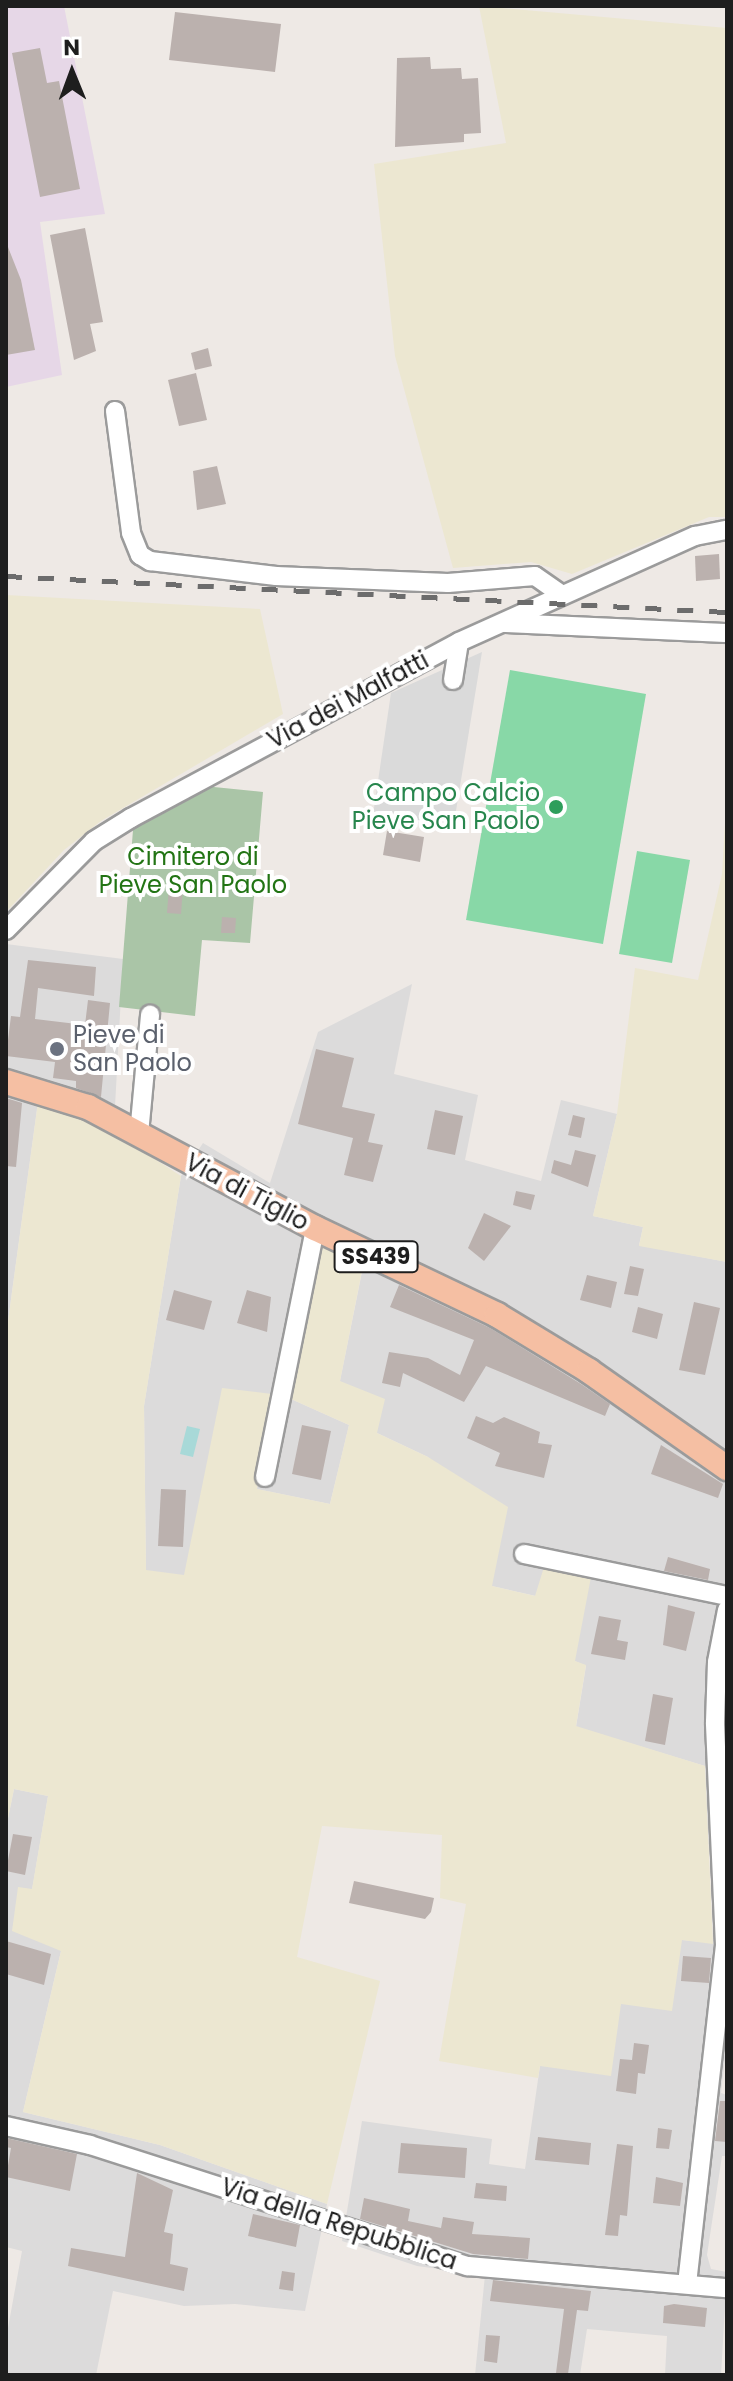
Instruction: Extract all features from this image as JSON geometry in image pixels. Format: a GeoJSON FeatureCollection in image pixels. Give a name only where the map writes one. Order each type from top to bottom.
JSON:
{"type":"FeatureCollection","features":[{"type":"Feature","properties":{"kind":"main road","name":"Via di Tiglio"},"geometry":{"type":"LineString","coordinates":[[6,1082],[88,1107],[315,1228],[497,1315],[589,1371],[727,1468]]}},
{"type":"Feature","properties":{"kind":"street"},"geometry":{"type":"LineString","coordinates":[[115,411],[131,533],[140,555],[150,561],[276,576],[448,583],[535,576],[561,594]]}},
{"type":"Feature","properties":{"kind":"street","name":"Via dei Malfatti"},"geometry":{"type":"LineString","coordinates":[[6,930],[94,841],[459,642],[695,536],[727,530]]}},
{"type":"Feature","properties":{"kind":"street"},"geometry":{"type":"LineString","coordinates":[[501,623],[727,633]]}},
{"type":"Feature","properties":{"kind":"street"},"geometry":{"type":"LineString","coordinates":[[453,680],[459,642]]}},
{"type":"Feature","properties":{"kind":"street"},"geometry":{"type":"LineString","coordinates":[[139,1134],[150,1015]]}},
{"type":"Feature","properties":{"kind":"street"},"geometry":{"type":"LineString","coordinates":[[265,1477],[315,1228]]}},
{"type":"Feature","properties":{"kind":"street"},"geometry":{"type":"LineString","coordinates":[[524,1554],[727,1596]]}},
{"type":"Feature","properties":{"kind":"street"},"geometry":{"type":"LineString","coordinates":[[687,2284],[725,1945],[715,1722],[717,1662],[727,1610]]}},
{"type":"Feature","properties":{"kind":"street","name":"Via della Repubblica"},"geometry":{"type":"LineString","coordinates":[[6,2126],[90,2145],[468,2266],[727,2288]]}},
{"type":"Feature","properties":{"kind":"shaded area"},"geometry":{"type":"Polygon","coordinates":[[[6,6],[64,6],[105,214],[40,222],[62,375],[6,387],[6,6]]]}},
{"type":"Feature","properties":{"kind":"shaded area"},"geometry":{"type":"Polygon","coordinates":[[[479,6],[727,28],[727,517],[709,517],[572,574],[531,562],[453,568],[395,356],[374,164],[506,143],[479,6]]]}},
{"type":"Feature","properties":{"kind":"shaded area"},"geometry":{"type":"Polygon","coordinates":[[[6,595],[260,609],[283,714],[101,821],[64,850],[6,912],[6,595]]]}},
{"type":"Feature","properties":{"kind":"shaded area"},"geometry":{"type":"Polygon","coordinates":[[[482,652],[453,829],[373,815],[391,693],[482,652]]]}},
{"type":"Feature","properties":{"kind":"shaded area"},"geometry":{"type":"Polygon","coordinates":[[[727,789],[727,1262],[639,1246],[643,1227],[593,1216],[617,1114],[635,968],[698,980],[722,874],[727,789]]]}},
{"type":"Feature","properties":{"kind":"shaded area"},"geometry":{"type":"Polygon","coordinates":[[[6,944],[123,959],[115,1107],[105,1127],[38,1102],[6,1336],[6,944]]]}},
{"type":"Feature","properties":{"kind":"shaded area"},"geometry":{"type":"Polygon","coordinates":[[[412,984],[394,1074],[478,1095],[465,1160],[541,1181],[561,1100],[617,1114],[593,1216],[643,1227],[639,1245],[727,1262],[727,1848],[707,1844],[705,1766],[576,1727],[586,1666],[575,1661],[536,1596],[492,1586],[428,1457],[377,1433],[340,1381],[364,1262],[291,1399],[349,1425],[330,1504],[257,1489],[272,1394],[184,1576],[146,1571],[144,1406],[181,1176],[203,1143],[270,1183],[318,1032],[412,984]]]}},
{"type":"Feature","properties":{"kind":"shaded area"},"geometry":{"type":"Polygon","coordinates":[[[38,1102],[105,1127],[181,1176],[144,1406],[146,1570],[184,1575],[222,1388],[272,1394],[257,1489],[330,1504],[349,1425],[291,1399],[318,1242],[364,1261],[340,1381],[385,1399],[377,1433],[428,1457],[508,1507],[492,1586],[535,1596],[544,1567],[591,1577],[575,1661],[586,1665],[576,1726],[705,1766],[713,1944],[682,1940],[672,2011],[621,2004],[611,2076],[540,2066],[538,2078],[439,2061],[466,1904],[440,1898],[442,1835],[322,1826],[297,1957],[380,1981],[327,2204],[160,2145],[23,2112],[61,1951],[12,1931],[18,1887],[32,1889],[48,1796],[14,1789],[6,1828],[6,1336],[38,1102]]]}},
{"type":"Feature","properties":{"kind":"shaded area"},"geometry":{"type":"Polygon","coordinates":[[[14,1789],[48,1796],[32,1890],[18,1888],[61,1951],[23,2112],[160,2145],[327,2204],[305,2311],[235,2304],[184,2306],[113,2291],[96,2375],[6,2373],[6,2339],[22,2251],[6,2247],[6,1828],[14,1789]]]}},
{"type":"Feature","properties":{"kind":"shaded area"},"geometry":{"type":"Polygon","coordinates":[[[727,1882],[727,2040],[721,2093],[727,2095],[727,2156],[722,2156],[707,2255],[711,2269],[727,2272],[721,2375],[665,2375],[667,2336],[587,2329],[580,2375],[475,2375],[485,2275],[417,2266],[342,2241],[362,2121],[492,2139],[489,2164],[525,2169],[540,2066],[621,2004],[682,1940],[713,1943],[711,1883],[727,1882]]]}},
{"type":"Feature","properties":{"kind":"green space","name":"Campo Calcio Pieve San Paolo"},"geometry":{"type":"Polygon","coordinates":[[[510,670],[646,694],[603,944],[466,920],[510,670]]]}},
{"type":"Feature","properties":{"kind":"green space","name":"Cimitero di Pieve San Paolo"},"geometry":{"type":"Polygon","coordinates":[[[204,786],[263,792],[250,943],[202,940],[195,1016],[119,1007],[133,830],[204,786]]]}},
{"type":"Feature","properties":{"kind":"green space"},"geometry":{"type":"Polygon","coordinates":[[[637,851],[690,860],[672,963],[619,954],[637,851]]]}},
{"type":"Feature","properties":{"kind":"water"},"geometry":{"type":"Polygon","coordinates":[[[187,1426],[200,1429],[193,1457],[180,1454],[187,1426]]]}},
{"type":"Feature","properties":{"kind":"building"},"geometry":{"type":"Polygon","coordinates":[[[175,12],[281,24],[275,72],[169,60],[175,12]]]}},
{"type":"Feature","properties":{"kind":"building"},"geometry":{"type":"Polygon","coordinates":[[[40,48],[47,83],[59,81],[80,189],[40,197],[12,53],[40,48]]]}},
{"type":"Feature","properties":{"kind":"building"},"geometry":{"type":"Polygon","coordinates":[[[430,57],[431,69],[461,68],[462,79],[478,78],[481,133],[464,134],[464,142],[395,147],[397,58],[430,57]]]}},
{"type":"Feature","properties":{"kind":"building"},"geometry":{"type":"Polygon","coordinates":[[[85,228],[103,322],[90,324],[96,351],[74,360],[50,235],[85,228]]]}},
{"type":"Feature","properties":{"kind":"building"},"geometry":{"type":"Polygon","coordinates":[[[6,242],[21,280],[35,350],[6,355],[6,242]]]}},
{"type":"Feature","properties":{"kind":"building"},"geometry":{"type":"Polygon","coordinates":[[[208,348],[212,366],[195,370],[191,353],[208,348]]]}},
{"type":"Feature","properties":{"kind":"building"},"geometry":{"type":"Polygon","coordinates":[[[196,373],[207,420],[179,426],[168,380],[196,373]]]}},
{"type":"Feature","properties":{"kind":"building"},"geometry":{"type":"Polygon","coordinates":[[[217,466],[226,504],[197,510],[193,471],[217,466]]]}},
{"type":"Feature","properties":{"kind":"building"},"geometry":{"type":"Polygon","coordinates":[[[719,554],[720,579],[696,581],[695,556],[719,554]]]}},
{"type":"Feature","properties":{"kind":"building"},"geometry":{"type":"Polygon","coordinates":[[[387,831],[424,837],[420,862],[383,855],[387,831]]]}},
{"type":"Feature","properties":{"kind":"building"},"geometry":{"type":"Polygon","coordinates":[[[169,887],[183,887],[181,914],[167,913],[169,887]]]}},
{"type":"Feature","properties":{"kind":"building"},"geometry":{"type":"Polygon","coordinates":[[[222,917],[236,918],[235,933],[221,933],[222,917]]]}},
{"type":"Feature","properties":{"kind":"building"},"geometry":{"type":"Polygon","coordinates":[[[28,960],[96,967],[94,996],[38,988],[35,1019],[85,1025],[88,1000],[110,1003],[101,1097],[76,1088],[76,1081],[53,1078],[55,1062],[6,1056],[11,1016],[20,1017],[28,960]]]}},
{"type":"Feature","properties":{"kind":"building"},"geometry":{"type":"Polygon","coordinates":[[[316,1049],[354,1058],[342,1107],[375,1114],[368,1142],[383,1145],[373,1182],[344,1175],[353,1138],[298,1124],[316,1049]]]}},
{"type":"Feature","properties":{"kind":"building"},"geometry":{"type":"Polygon","coordinates":[[[6,1098],[22,1103],[16,1167],[6,1166],[6,1098]]]}},
{"type":"Feature","properties":{"kind":"building"},"geometry":{"type":"Polygon","coordinates":[[[435,1110],[463,1116],[455,1155],[427,1149],[435,1110]]]}},
{"type":"Feature","properties":{"kind":"building"},"geometry":{"type":"Polygon","coordinates":[[[573,1115],[585,1118],[581,1138],[568,1135],[573,1115]]]}},
{"type":"Feature","properties":{"kind":"building"},"geometry":{"type":"Polygon","coordinates":[[[575,1150],[596,1155],[588,1187],[551,1173],[554,1160],[571,1165],[575,1150]]]}},
{"type":"Feature","properties":{"kind":"building"},"geometry":{"type":"Polygon","coordinates":[[[516,1191],[535,1195],[531,1210],[513,1205],[516,1191]]]}},
{"type":"Feature","properties":{"kind":"building"},"geometry":{"type":"Polygon","coordinates":[[[484,1213],[511,1226],[484,1261],[468,1248],[484,1213]]]}},
{"type":"Feature","properties":{"kind":"building"},"geometry":{"type":"Polygon","coordinates":[[[630,1266],[644,1269],[638,1296],[624,1294],[630,1266]]]}},
{"type":"Feature","properties":{"kind":"building"},"geometry":{"type":"Polygon","coordinates":[[[587,1275],[617,1282],[611,1308],[580,1300],[587,1275]]]}},
{"type":"Feature","properties":{"kind":"building"},"geometry":{"type":"Polygon","coordinates":[[[399,1285],[490,1328],[581,1384],[610,1404],[605,1416],[486,1366],[464,1402],[403,1373],[400,1387],[382,1383],[389,1352],[428,1358],[460,1375],[474,1340],[390,1307],[399,1285]]]}},
{"type":"Feature","properties":{"kind":"building"},"geometry":{"type":"Polygon","coordinates":[[[174,1290],[212,1301],[204,1330],[166,1320],[174,1290]]]}},
{"type":"Feature","properties":{"kind":"building"},"geometry":{"type":"Polygon","coordinates":[[[247,1290],[271,1297],[267,1332],[237,1323],[247,1290]]]}},
{"type":"Feature","properties":{"kind":"building"},"geometry":{"type":"Polygon","coordinates":[[[694,1302],[720,1308],[705,1375],[679,1370],[694,1302]]]}},
{"type":"Feature","properties":{"kind":"building"},"geometry":{"type":"Polygon","coordinates":[[[638,1307],[663,1314],[657,1339],[632,1332],[638,1307]]]}},
{"type":"Feature","properties":{"kind":"building"},"geometry":{"type":"Polygon","coordinates":[[[476,1416],[493,1423],[504,1417],[540,1432],[538,1443],[552,1445],[544,1478],[495,1466],[500,1453],[467,1438],[476,1416]]]}},
{"type":"Feature","properties":{"kind":"building"},"geometry":{"type":"Polygon","coordinates":[[[302,1425],[331,1431],[321,1480],[292,1474],[302,1425]]]}},
{"type":"Feature","properties":{"kind":"building"},"geometry":{"type":"Polygon","coordinates":[[[661,1445],[723,1484],[718,1498],[651,1474],[661,1445]]]}},
{"type":"Feature","properties":{"kind":"building"},"geometry":{"type":"Polygon","coordinates":[[[161,1489],[186,1490],[183,1547],[158,1546],[161,1489]]]}},
{"type":"Feature","properties":{"kind":"building"},"geometry":{"type":"Polygon","coordinates":[[[668,1557],[710,1569],[708,1580],[664,1571],[668,1557]]]}},
{"type":"Feature","properties":{"kind":"building"},"geometry":{"type":"Polygon","coordinates":[[[668,1605],[695,1612],[686,1651],[663,1645],[668,1605]]]}},
{"type":"Feature","properties":{"kind":"building"},"geometry":{"type":"Polygon","coordinates":[[[599,1616],[621,1620],[617,1640],[628,1642],[625,1660],[591,1654],[599,1616]]]}},
{"type":"Feature","properties":{"kind":"building"},"geometry":{"type":"Polygon","coordinates":[[[653,1694],[673,1698],[665,1745],[645,1741],[653,1694]]]}},
{"type":"Feature","properties":{"kind":"building"},"geometry":{"type":"Polygon","coordinates":[[[13,1834],[32,1837],[25,1875],[6,1871],[13,1834]]]}},
{"type":"Feature","properties":{"kind":"building"},"geometry":{"type":"Polygon","coordinates":[[[354,1881],[434,1898],[431,1912],[425,1919],[349,1903],[354,1881]]]}},
{"type":"Feature","properties":{"kind":"building"},"geometry":{"type":"Polygon","coordinates":[[[6,1941],[51,1954],[44,1985],[6,1974],[6,1941]]]}},
{"type":"Feature","properties":{"kind":"building"},"geometry":{"type":"Polygon","coordinates":[[[683,1956],[711,1958],[709,1983],[681,1981],[683,1956]]]}},
{"type":"Feature","properties":{"kind":"building"},"geometry":{"type":"Polygon","coordinates":[[[634,2043],[649,2045],[645,2074],[638,2073],[636,2094],[616,2091],[620,2059],[632,2060],[634,2043]]]}},
{"type":"Feature","properties":{"kind":"building"},"geometry":{"type":"Polygon","coordinates":[[[720,2101],[727,2101],[727,2142],[715,2141],[720,2101]]]}},
{"type":"Feature","properties":{"kind":"building"},"geometry":{"type":"Polygon","coordinates":[[[658,2128],[672,2130],[669,2149],[656,2148],[658,2128]]]}},
{"type":"Feature","properties":{"kind":"building"},"geometry":{"type":"Polygon","coordinates":[[[538,2137],[591,2143],[589,2165],[535,2160],[538,2137]]]}},
{"type":"Feature","properties":{"kind":"building"},"geometry":{"type":"Polygon","coordinates":[[[6,2138],[77,2154],[70,2191],[6,2177],[11,2148],[6,2147],[6,2138]]]}},
{"type":"Feature","properties":{"kind":"building"},"geometry":{"type":"Polygon","coordinates":[[[401,2143],[467,2148],[465,2178],[398,2173],[401,2143]]]}},
{"type":"Feature","properties":{"kind":"building"},"geometry":{"type":"Polygon","coordinates":[[[617,2144],[633,2146],[627,2216],[620,2215],[618,2236],[605,2235],[617,2144]]]}},
{"type":"Feature","properties":{"kind":"building"},"geometry":{"type":"Polygon","coordinates":[[[137,2173],[173,2190],[164,2232],[173,2234],[170,2264],[188,2268],[184,2291],[68,2266],[71,2248],[125,2257],[137,2173]]]}},
{"type":"Feature","properties":{"kind":"building"},"geometry":{"type":"Polygon","coordinates":[[[656,2177],[683,2183],[680,2206],[653,2203],[656,2177]]]}},
{"type":"Feature","properties":{"kind":"building"},"geometry":{"type":"Polygon","coordinates":[[[476,2183],[507,2186],[506,2201],[474,2198],[476,2183]]]}},
{"type":"Feature","properties":{"kind":"building"},"geometry":{"type":"Polygon","coordinates":[[[364,2198],[410,2209],[408,2221],[441,2228],[443,2217],[474,2222],[472,2234],[530,2238],[528,2259],[473,2254],[360,2219],[364,2198]]]}},
{"type":"Feature","properties":{"kind":"building"},"geometry":{"type":"Polygon","coordinates":[[[253,2214],[300,2225],[296,2247],[248,2236],[253,2214]]]}},
{"type":"Feature","properties":{"kind":"building"},"geometry":{"type":"Polygon","coordinates":[[[282,2271],[295,2273],[293,2291],[279,2289],[282,2271]]]}},
{"type":"Feature","properties":{"kind":"building"},"geometry":{"type":"Polygon","coordinates":[[[493,2280],[591,2291],[588,2311],[577,2310],[568,2374],[556,2373],[564,2309],[490,2301],[493,2280]]]}},
{"type":"Feature","properties":{"kind":"building"},"geometry":{"type":"Polygon","coordinates":[[[674,2304],[707,2308],[705,2327],[663,2323],[664,2306],[674,2304]]]}},
{"type":"Feature","properties":{"kind":"building"},"geometry":{"type":"Polygon","coordinates":[[[486,2335],[500,2336],[497,2363],[484,2361],[486,2335]]]}},
{"type":"Feature","properties":{"kind":"railway"},"geometry":{"type":"LineString","coordinates":[[6,576],[727,612]]}},
{"type":"Feature","properties":{"kind":"place","name":"Campo Calcio Pieve San Paolo"},"geometry":{"type":"Point","coordinates":[556,807]}},
{"type":"Feature","properties":{"kind":"place","name":"Pieve di San Paolo"},"geometry":{"type":"Point","coordinates":[57,1049]}}]}
